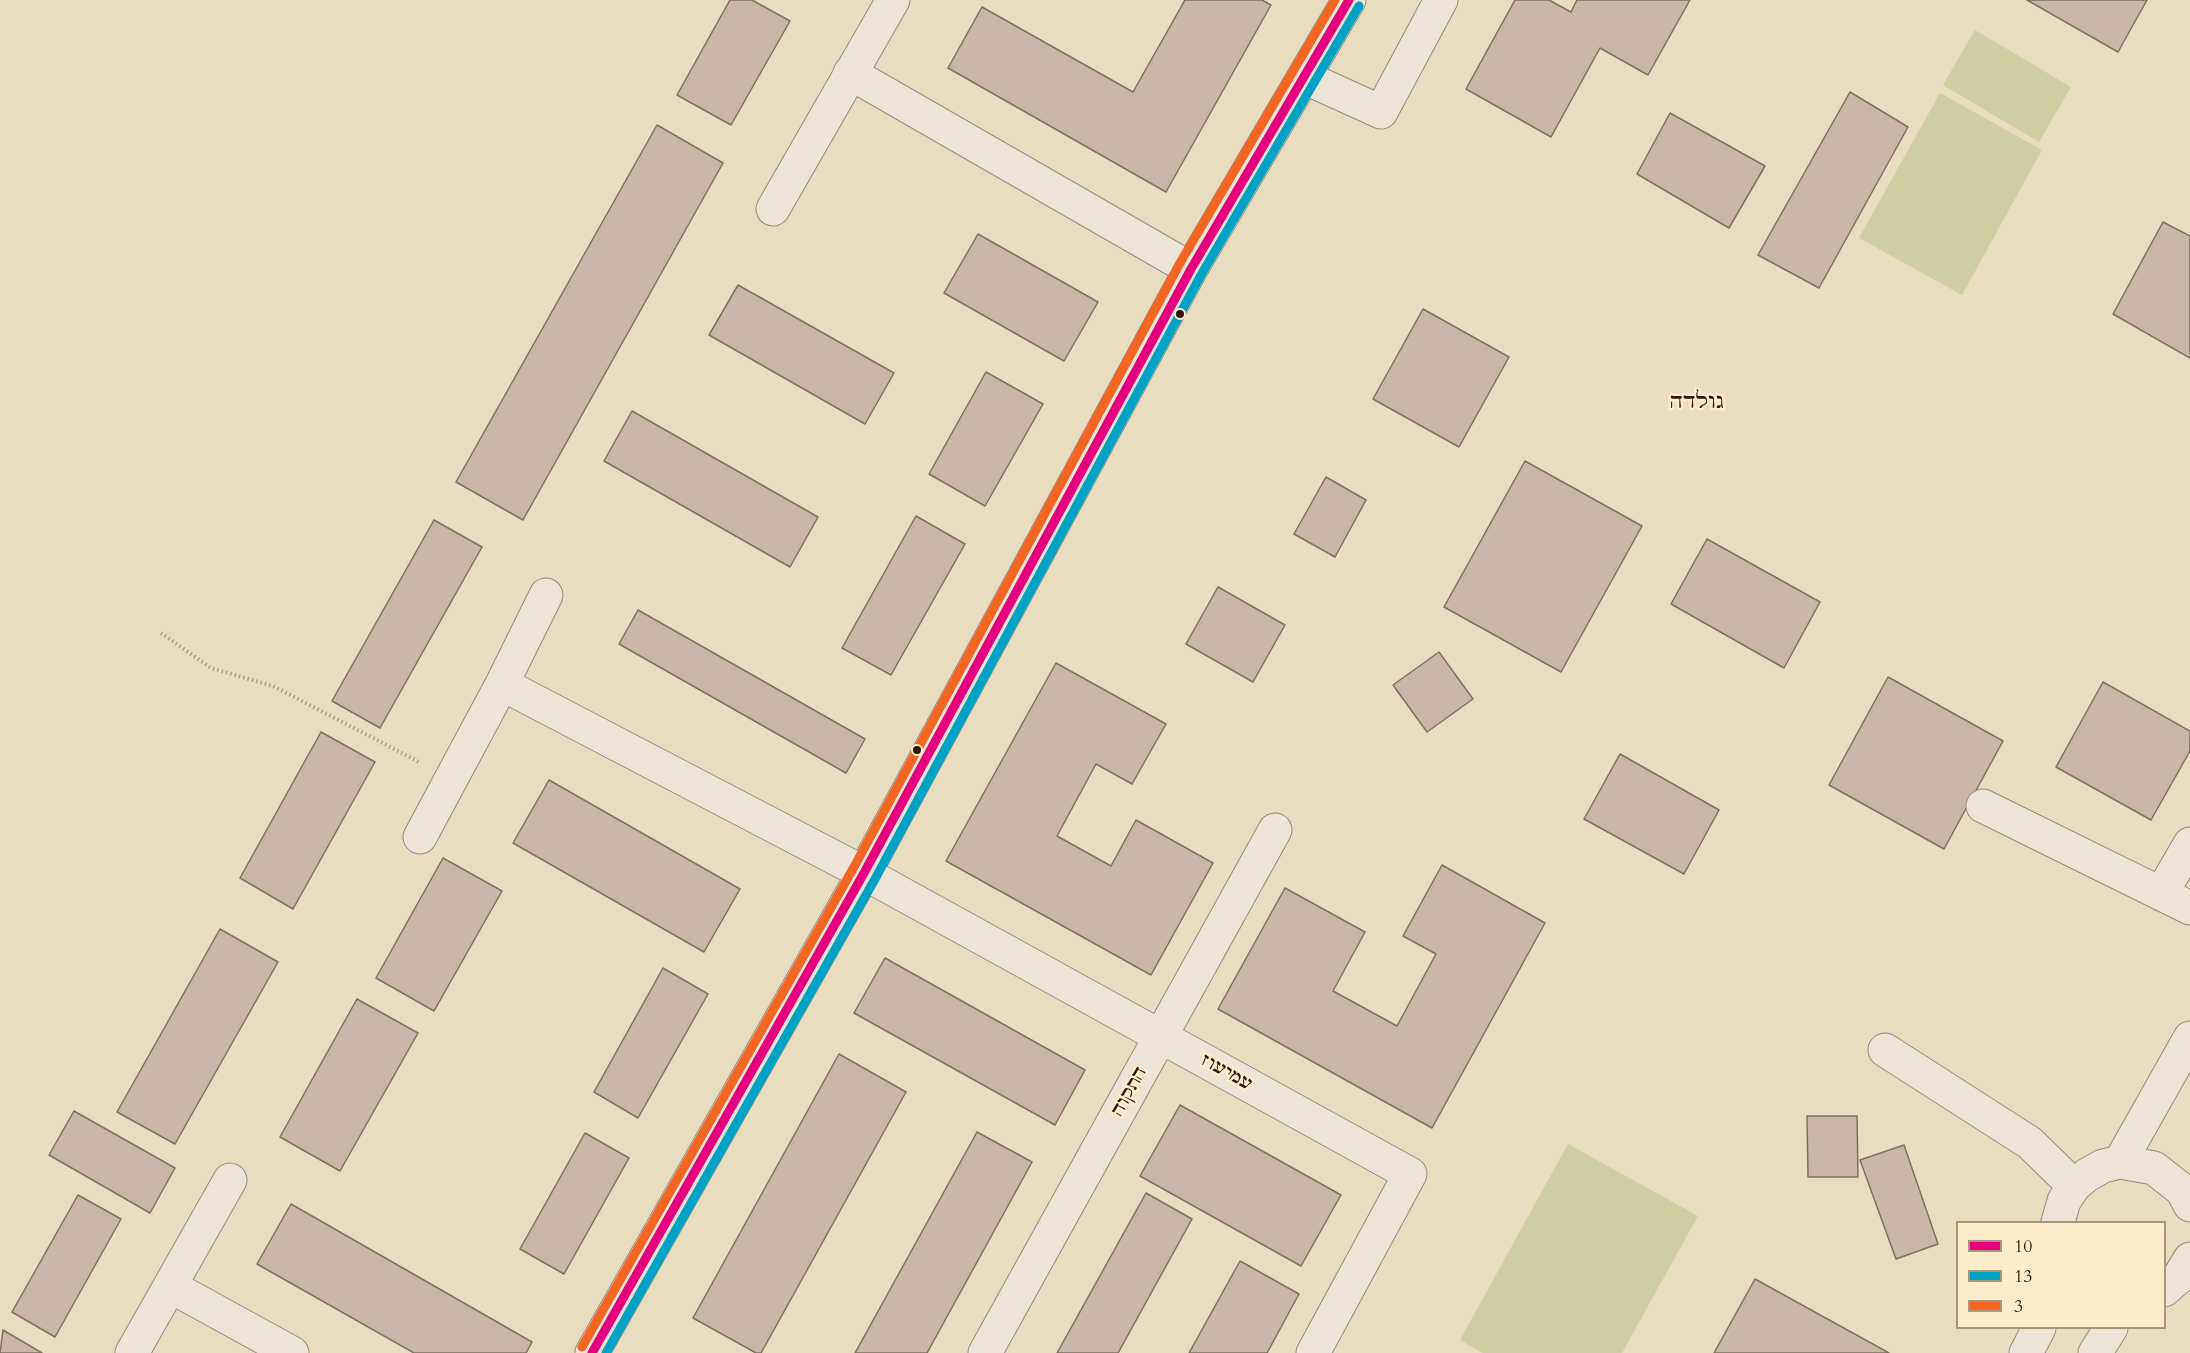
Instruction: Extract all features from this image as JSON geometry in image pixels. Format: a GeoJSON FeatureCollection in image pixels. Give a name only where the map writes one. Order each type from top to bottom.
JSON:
{"type":"FeatureCollection","features":[{"type":"Feature","properties":{"kind":"street"},"geometry":{"type":"LineString","coordinates":[[772,209],[892,0]]}},
{"type":"Feature","properties":{"kind":"street"},"geometry":{"type":"LineString","coordinates":[[592,1353],[864,873],[1191,269],[1350,0]]}},
{"type":"Feature","properties":{"kind":"street"},"geometry":{"type":"LineString","coordinates":[[1305,78],[1381,112],[1441,0]]}},
{"type":"Feature","properties":{"kind":"street"},"geometry":{"type":"LineString","coordinates":[[850,73],[1191,269]]}},
{"type":"Feature","properties":{"kind":"street"},"geometry":{"type":"LineString","coordinates":[[420,837],[502,684],[546,595]]}},
{"type":"Feature","properties":{"kind":"street","name":"עמיעוז"},"geometry":{"type":"LineString","coordinates":[[502,684],[864,873],[1410,1174],[1312,1353]]}},
{"type":"Feature","properties":{"kind":"street"},"geometry":{"type":"LineString","coordinates":[[1983,806],[2190,908]]}},
{"type":"Feature","properties":{"kind":"street","name":"התקוה"},"geometry":{"type":"LineString","coordinates":[[986,1353],[1275,830]]}},
{"type":"Feature","properties":{"kind":"street"},"geometry":{"type":"LineString","coordinates":[[2161,894],[2190,844]]}},
{"type":"Feature","properties":{"kind":"street"},"geometry":{"type":"LineString","coordinates":[[2120,1162],[2190,1038]]}},
{"type":"Feature","properties":{"kind":"street"},"geometry":{"type":"LineString","coordinates":[[1885,1050],[2030,1143],[2074,1186]]}},
{"type":"Feature","properties":{"kind":"street"},"geometry":{"type":"LineString","coordinates":[[2058,1221],[2064,1201],[2074,1186],[2103,1166],[2120,1162],[2154,1168],[2187,1187]]}},
{"type":"Feature","properties":{"kind":"street"},"geometry":{"type":"LineString","coordinates":[[132,1353],[230,1180]]}},
{"type":"Feature","properties":{"kind":"street"},"geometry":{"type":"LineString","coordinates":[[170,1286],[292,1353]]}},
{"type":"Feature","properties":{"kind":"street"},"geometry":{"type":"LineString","coordinates":[[2026,1353],[2038,1329]]}},
{"type":"Feature","properties":{"kind":"street"},"geometry":{"type":"LineString","coordinates":[[2095,1353],[2110,1329]]}},
{"type":"Feature","properties":{"kind":"path"},"geometry":{"type":"LineString","coordinates":[[161,633],[211,668],[273,686],[451,779]]}},
{"type":"Feature","properties":{"kind":"green space"},"geometry":{"type":"Polygon","coordinates":[[[1975,30],[2071,87],[2039,142],[1943,85],[1975,30]]]}},
{"type":"Feature","properties":{"kind":"green space"},"geometry":{"type":"Polygon","coordinates":[[[1940,93],[2042,150],[1962,295],[1859,238],[1940,93]]]}},
{"type":"Feature","properties":{"kind":"green space"},"geometry":{"type":"Polygon","coordinates":[[[1568,1144],[1698,1216],[1622,1353],[1483,1353],[1460,1340],[1568,1144]]]}},
{"type":"Feature","properties":{"kind":"building"},"geometry":{"type":"Polygon","coordinates":[[[730,0],[752,0],[790,21],[731,125],[677,95],[730,0]]]}},
{"type":"Feature","properties":{"kind":"building"},"geometry":{"type":"Polygon","coordinates":[[[1185,0],[1262,0],[1271,5],[1166,192],[948,68],[982,7],[1133,92],[1185,0]]]}},
{"type":"Feature","properties":{"kind":"building"},"geometry":{"type":"Polygon","coordinates":[[[1515,0],[1549,0],[1571,12],[1577,0],[1690,0],[1648,75],[1600,48],[1551,137],[1466,89],[1515,0]]]}},
{"type":"Feature","properties":{"kind":"building"},"geometry":{"type":"Polygon","coordinates":[[[2027,0],[2147,0],[2118,52],[2027,0]]]}},
{"type":"Feature","properties":{"kind":"building"},"geometry":{"type":"Polygon","coordinates":[[[1850,92],[1908,127],[1819,288],[1758,255],[1850,92]]]}},
{"type":"Feature","properties":{"kind":"building"},"geometry":{"type":"Polygon","coordinates":[[[1670,113],[1765,166],[1729,228],[1637,174],[1670,113]]]}},
{"type":"Feature","properties":{"kind":"building"},"geometry":{"type":"Polygon","coordinates":[[[657,125],[723,163],[523,520],[456,482],[657,125]]]}},
{"type":"Feature","properties":{"kind":"building"},"geometry":{"type":"Polygon","coordinates":[[[2163,222],[2190,236],[2190,358],[2113,314],[2163,222]]]}},
{"type":"Feature","properties":{"kind":"building"},"geometry":{"type":"Polygon","coordinates":[[[978,234],[1098,302],[1064,361],[944,293],[978,234]]]}},
{"type":"Feature","properties":{"kind":"building"},"geometry":{"type":"Polygon","coordinates":[[[738,285],[894,373],[865,424],[709,335],[738,285]]]}},
{"type":"Feature","properties":{"kind":"building"},"geometry":{"type":"Polygon","coordinates":[[[1423,309],[1509,357],[1459,447],[1373,399],[1423,309]]]}},
{"type":"Feature","properties":{"kind":"building"},"geometry":{"type":"Polygon","coordinates":[[[986,372],[1043,404],[985,506],[929,474],[986,372]]]}},
{"type":"Feature","properties":{"kind":"building"},"geometry":{"type":"Polygon","coordinates":[[[632,411],[818,517],[790,567],[604,461],[632,411]]]}},
{"type":"Feature","properties":{"kind":"building"},"geometry":{"type":"Polygon","coordinates":[[[1525,461],[1642,526],[1561,672],[1444,607],[1525,461]]]}},
{"type":"Feature","properties":{"kind":"building"},"geometry":{"type":"Polygon","coordinates":[[[1326,477],[1366,500],[1335,557],[1294,534],[1326,477]]]}},
{"type":"Feature","properties":{"kind":"building"},"geometry":{"type":"Polygon","coordinates":[[[916,516],[965,544],[891,675],[842,648],[916,516]]]}},
{"type":"Feature","properties":{"kind":"building"},"geometry":{"type":"Polygon","coordinates":[[[434,520],[482,547],[380,728],[332,701],[434,520]]]}},
{"type":"Feature","properties":{"kind":"building"},"geometry":{"type":"Polygon","coordinates":[[[1707,539],[1820,602],[1784,668],[1671,604],[1707,539]]]}},
{"type":"Feature","properties":{"kind":"building"},"geometry":{"type":"Polygon","coordinates":[[[1218,587],[1285,625],[1253,682],[1186,644],[1218,587]]]}},
{"type":"Feature","properties":{"kind":"building"},"geometry":{"type":"Polygon","coordinates":[[[638,610],[865,739],[846,773],[619,644],[638,610]]]}},
{"type":"Feature","properties":{"kind":"building"},"geometry":{"type":"Polygon","coordinates":[[[1439,652],[1473,699],[1427,732],[1393,685],[1439,652]]]}},
{"type":"Feature","properties":{"kind":"building"},"geometry":{"type":"Polygon","coordinates":[[[1056,663],[1166,724],[1132,784],[1096,764],[1057,836],[1111,866],[1136,820],[1213,863],[1151,975],[946,861],[1056,663]]]}},
{"type":"Feature","properties":{"kind":"building"},"geometry":{"type":"Polygon","coordinates":[[[1888,677],[2003,741],[1944,849],[1829,785],[1888,677]]]}},
{"type":"Feature","properties":{"kind":"building"},"geometry":{"type":"Polygon","coordinates":[[[2103,682],[2190,731],[2190,751],[2151,820],[2056,767],[2103,682]]]}},
{"type":"Feature","properties":{"kind":"building"},"geometry":{"type":"Polygon","coordinates":[[[321,732],[375,762],[293,909],[240,878],[321,732]]]}},
{"type":"Feature","properties":{"kind":"building"},"geometry":{"type":"Polygon","coordinates":[[[1620,754],[1719,810],[1684,874],[1584,819],[1620,754]]]}},
{"type":"Feature","properties":{"kind":"building"},"geometry":{"type":"Polygon","coordinates":[[[549,780],[740,889],[704,952],[513,843],[549,780]]]}},
{"type":"Feature","properties":{"kind":"building"},"geometry":{"type":"Polygon","coordinates":[[[443,858],[502,891],[434,1011],[376,978],[443,858]]]}},
{"type":"Feature","properties":{"kind":"building"},"geometry":{"type":"Polygon","coordinates":[[[1442,865],[1545,923],[1432,1128],[1218,1009],[1285,888],[1365,932],[1333,991],[1397,1026],[1436,954],[1403,936],[1442,865]]]}},
{"type":"Feature","properties":{"kind":"building"},"geometry":{"type":"Polygon","coordinates":[[[220,929],[278,962],[175,1144],[117,1112],[220,929]]]}},
{"type":"Feature","properties":{"kind":"building"},"geometry":{"type":"Polygon","coordinates":[[[885,958],[1085,1070],[1055,1125],[854,1013],[885,958]]]}},
{"type":"Feature","properties":{"kind":"building"},"geometry":{"type":"Polygon","coordinates":[[[663,968],[708,994],[638,1118],[594,1092],[663,968]]]}},
{"type":"Feature","properties":{"kind":"building"},"geometry":{"type":"Polygon","coordinates":[[[357,999],[418,1033],[340,1171],[280,1137],[357,999]]]}},
{"type":"Feature","properties":{"kind":"building"},"geometry":{"type":"Polygon","coordinates":[[[839,1054],[906,1092],[761,1353],[756,1353],[693,1318],[839,1054]]]}},
{"type":"Feature","properties":{"kind":"building"},"geometry":{"type":"Polygon","coordinates":[[[1180,1105],[1341,1195],[1301,1266],[1140,1176],[1180,1105]]]}},
{"type":"Feature","properties":{"kind":"building"},"geometry":{"type":"Polygon","coordinates":[[[74,1111],[175,1168],[150,1213],[49,1155],[74,1111]]]}},
{"type":"Feature","properties":{"kind":"building"},"geometry":{"type":"Polygon","coordinates":[[[1807,1116],[1857,1116],[1858,1177],[1808,1177],[1807,1116]]]}},
{"type":"Feature","properties":{"kind":"building"},"geometry":{"type":"Polygon","coordinates":[[[977,1132],[1032,1162],[927,1353],[855,1353],[977,1132]]]}},
{"type":"Feature","properties":{"kind":"building"},"geometry":{"type":"Polygon","coordinates":[[[585,1133],[629,1158],[564,1274],[520,1249],[585,1133]]]}},
{"type":"Feature","properties":{"kind":"building"},"geometry":{"type":"Polygon","coordinates":[[[1904,1145],[1938,1244],[1896,1259],[1860,1160],[1904,1145]]]}},
{"type":"Feature","properties":{"kind":"building"},"geometry":{"type":"Polygon","coordinates":[[[1146,1193],[1192,1219],[1118,1353],[1057,1353],[1146,1193]]]}},
{"type":"Feature","properties":{"kind":"building"},"geometry":{"type":"Polygon","coordinates":[[[78,1195],[121,1219],[55,1337],[12,1312],[78,1195]]]}},
{"type":"Feature","properties":{"kind":"building"},"geometry":{"type":"Polygon","coordinates":[[[291,1204],[532,1342],[526,1353],[414,1353],[257,1264],[291,1204]]]}},
{"type":"Feature","properties":{"kind":"building"},"geometry":{"type":"Polygon","coordinates":[[[1240,1261],[1299,1294],[1267,1353],[1189,1353],[1240,1261]]]}},
{"type":"Feature","properties":{"kind":"building"},"geometry":{"type":"Polygon","coordinates":[[[1755,1279],[1889,1353],[1714,1353],[1755,1279]]]}},
{"type":"Feature","properties":{"kind":"building"},"geometry":{"type":"Polygon","coordinates":[[[3,1330],[42,1353],[0,1353],[3,1330]]]}},
{"type":"Feature","properties":{"kind":"transit line","name":"3"},"geometry":{"type":"LineString","coordinates":[[582,1347],[854,867],[1180,263],[1335,0]]}},
{"type":"Feature","properties":{"kind":"transit line","name":"10"},"geometry":{"type":"LineString","coordinates":[[592,1353],[864,873],[1191,269],[1349,0]]}},
{"type":"Feature","properties":{"kind":"transit line","name":"13"},"geometry":{"type":"LineString","coordinates":[[606,1353],[875,879],[1201,275],[1359,6]]}},
{"type":"Feature","properties":{"kind":"district","name":"גולדה"},"geometry":{"type":"Point","coordinates":[1697,403]}}]}
